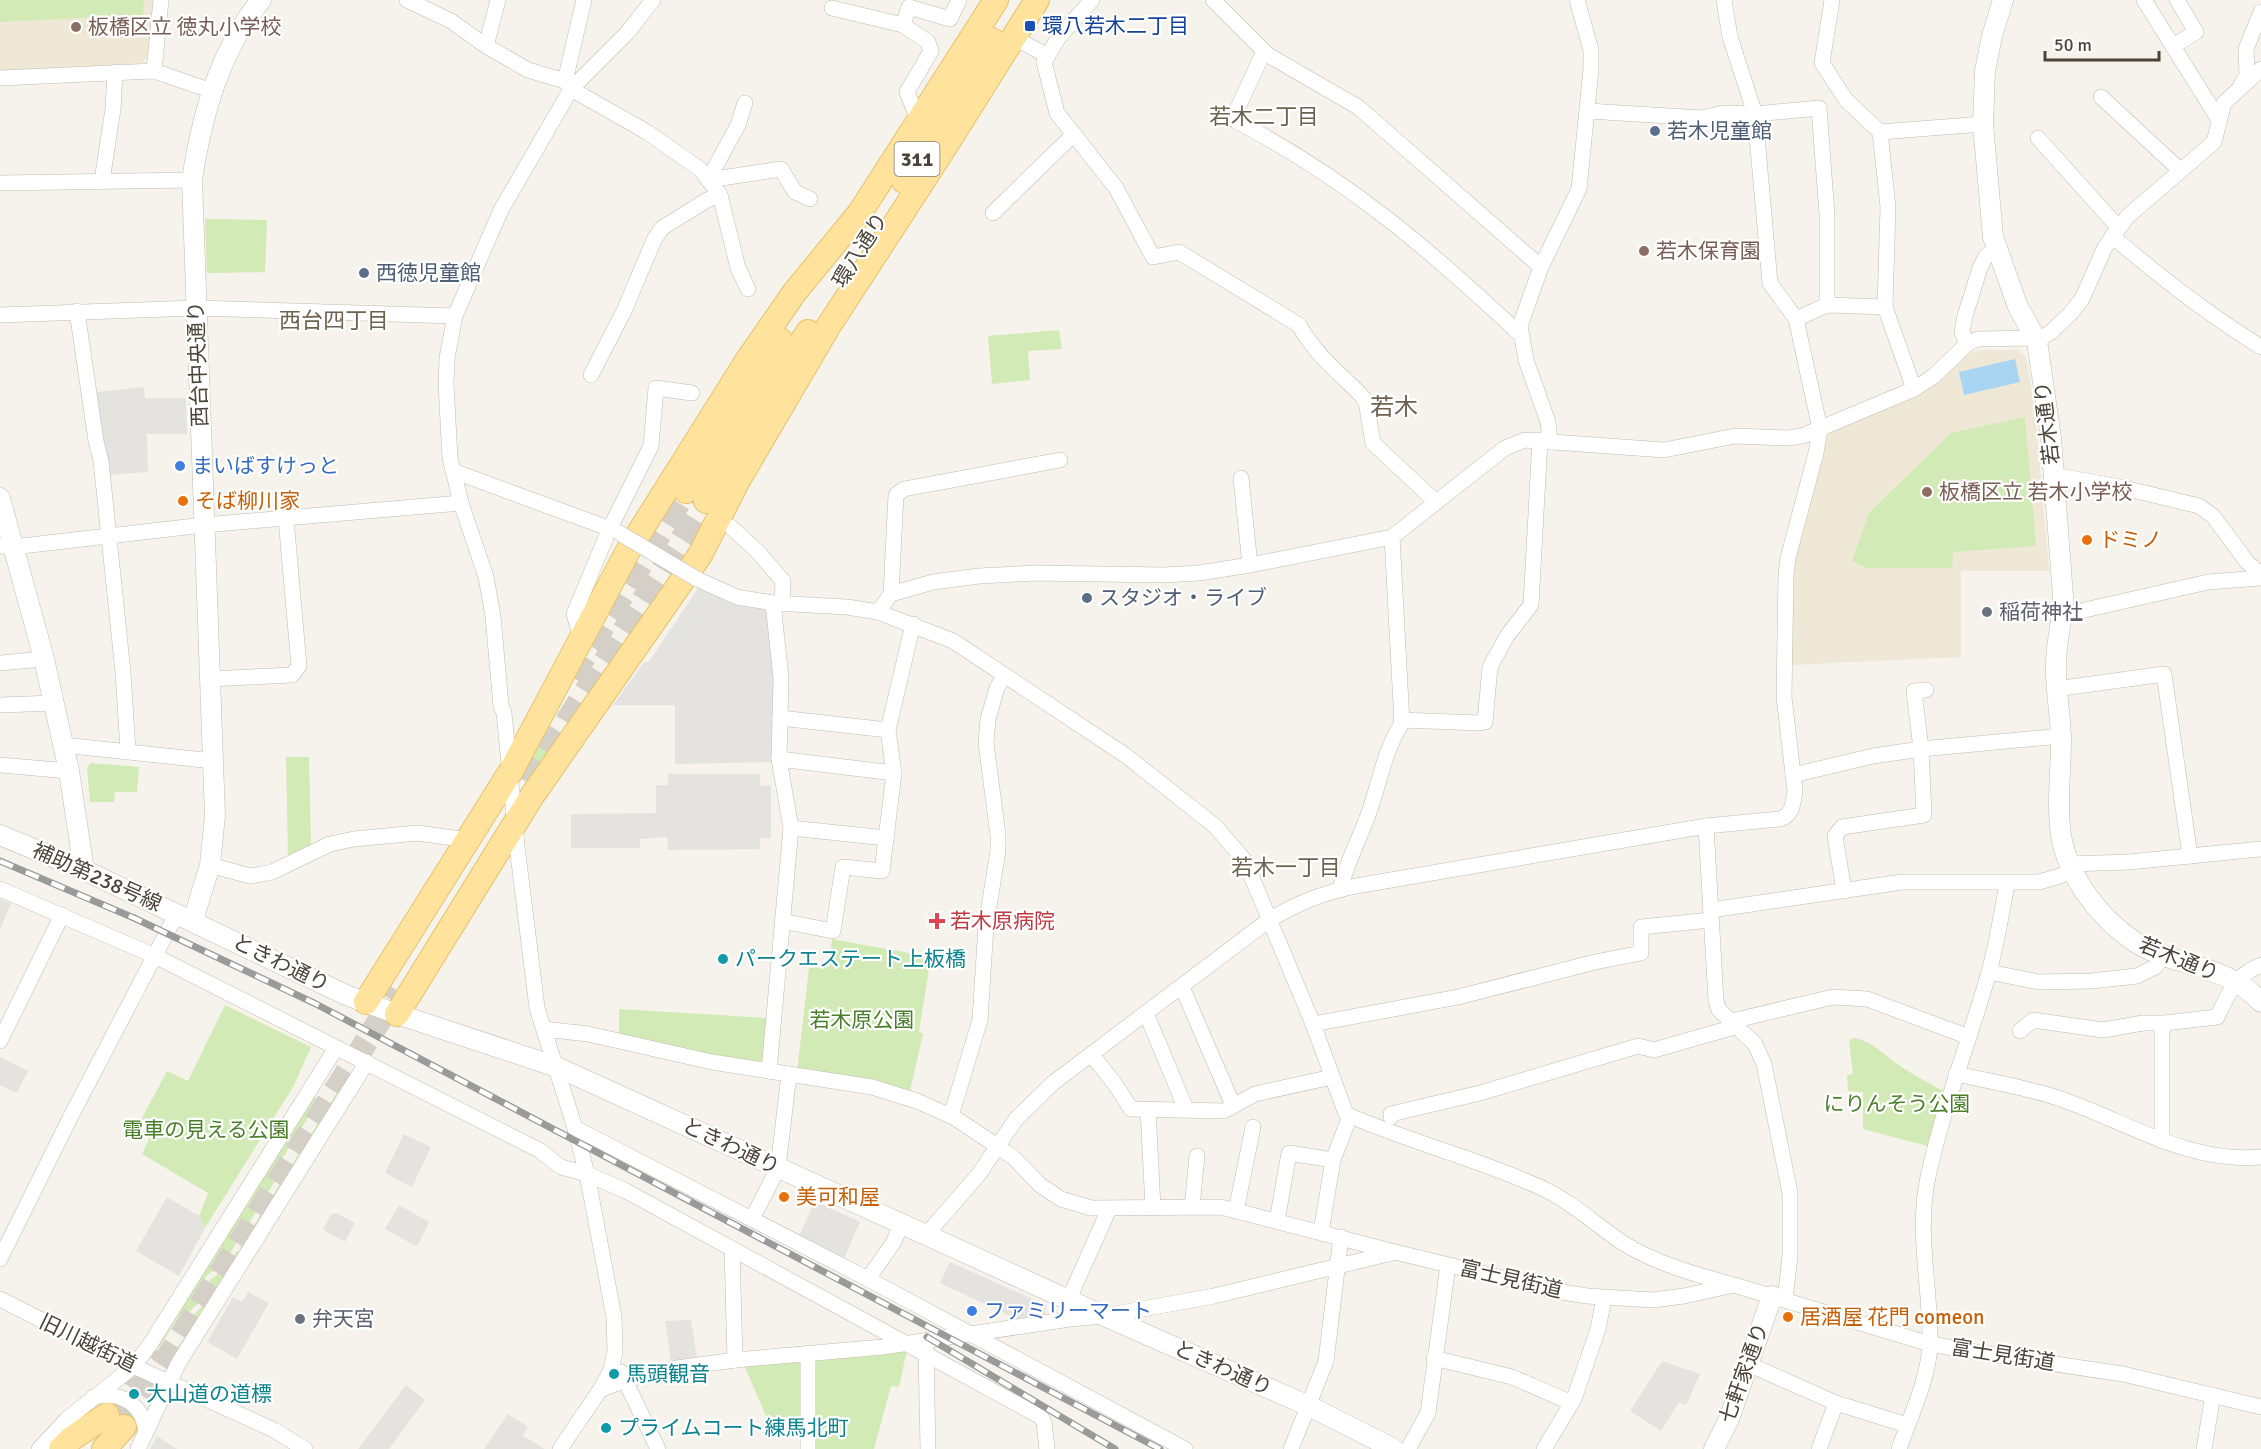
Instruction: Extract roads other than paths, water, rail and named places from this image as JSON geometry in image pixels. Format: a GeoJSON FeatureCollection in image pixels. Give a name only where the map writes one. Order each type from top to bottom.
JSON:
{"type":"FeatureCollection","features":[{"type":"Feature","properties":{"kind":"main road","name":"環八通り"},"geometry":{"type":"LineString","coordinates":[[996,0],[930,138],[862,210],[696,496],[822,323],[930,138],[1018,0]]}},
{"type":"Feature","properties":{"kind":"main road"},"geometry":{"type":"LineString","coordinates":[[397,1014],[514,823],[700,555],[736,482],[822,323],[873,243],[930,138],[1013,37],[1037,0]]}},
{"type":"Feature","properties":{"kind":"main road"},"geometry":{"type":"LineString","coordinates":[[366,1002],[511,771],[629,549],[747,361],[794,293],[862,210]]}},
{"type":"Feature","properties":{"kind":"main road"},"geometry":{"type":"LineString","coordinates":[[530,733],[543,728],[554,731],[561,743],[558,758]]}},
{"type":"Feature","properties":{"kind":"main road"},"geometry":{"type":"LineString","coordinates":[[61,1449],[71,1439],[117,1424]]}},
{"type":"Feature","properties":{"kind":"main road"},"geometry":{"type":"LineString","coordinates":[[79,1449],[117,1424]]}},
{"type":"Feature","properties":{"kind":"main road"},"geometry":{"type":"LineString","coordinates":[[104,1449],[117,1424]]}},
{"type":"Feature","properties":{"kind":"street"},"geometry":{"type":"LineString","coordinates":[[154,71],[161,0]]}},
{"type":"Feature","properties":{"kind":"street","name":"西台中央通り"},"geometry":{"type":"LineString","coordinates":[[185,917],[210,865],[215,816],[192,180],[201,129],[212,91],[225,59],[261,0]]}},
{"type":"Feature","properties":{"kind":"street"},"geometry":{"type":"LineString","coordinates":[[407,0],[451,21],[486,46],[528,70],[568,85],[648,132],[701,170],[720,195],[738,268],[748,289]]}},
{"type":"Feature","properties":{"kind":"street"},"geometry":{"type":"LineString","coordinates":[[486,46],[498,0]]}},
{"type":"Feature","properties":{"kind":"street"},"geometry":{"type":"LineString","coordinates":[[560,1449],[611,1370],[615,1352],[614,1317],[587,1174],[557,1067],[537,1008],[514,823],[511,771],[504,713],[501,706],[493,616],[486,577],[461,503],[450,458],[446,384],[451,330],[455,316],[501,210],[568,85],[584,0]]}},
{"type":"Feature","properties":{"kind":"street"},"geometry":{"type":"LineString","coordinates":[[568,85],[627,33],[653,0]]}},
{"type":"Feature","properties":{"kind":"street"},"geometry":{"type":"LineString","coordinates":[[903,25],[909,7],[950,19],[959,0]]}},
{"type":"Feature","properties":{"kind":"street"},"geometry":{"type":"LineString","coordinates":[[1092,0],[1082,8],[1059,37],[1044,62],[1053,102],[1057,113],[1116,188],[1153,257],[1179,252],[1299,325],[1307,341],[1366,402],[1373,443],[1436,502]]}},
{"type":"Feature","properties":{"kind":"street"},"geometry":{"type":"LineString","coordinates":[[1213,0],[1268,55],[1358,106],[1541,267]]}},
{"type":"Feature","properties":{"kind":"street"},"geometry":{"type":"LineString","coordinates":[[1401,720],[1485,722],[1490,667],[1507,636],[1531,605],[1548,422],[1526,360],[1520,326],[1541,267],[1579,189],[1592,69],[1591,50],[1577,0]]}},
{"type":"Feature","properties":{"kind":"street"},"geometry":{"type":"LineString","coordinates":[[926,1234],[979,1174],[1016,1119],[1053,1083],[1269,920],[1297,903],[1340,890],[1548,852],[1706,826],[1786,817],[1793,806],[1795,791],[1784,697],[1786,574],[1820,429],[1796,319],[1770,283],[1755,114],[1730,37],[1724,0]]}},
{"type":"Feature","properties":{"kind":"street"},"geometry":{"type":"LineString","coordinates":[[1832,0],[1822,63],[1846,100],[1880,132],[1888,207],[1885,307],[1914,389]]}},
{"type":"Feature","properties":{"kind":"street","name":"若木通り"},"geometry":{"type":"LineString","coordinates":[[2002,0],[1985,71],[1983,124],[1995,249],[2018,307],[2036,339],[2050,438],[2063,612],[2056,661],[2056,689],[2061,736],[2060,827],[2071,867],[2090,897],[2115,925],[2137,943],[2164,956],[2236,982],[2259,998]]}},
{"type":"Feature","properties":{"kind":"street"},"geometry":{"type":"LineString","coordinates":[[2144,0],[2219,120]]}},
{"type":"Feature","properties":{"kind":"street"},"geometry":{"type":"LineString","coordinates":[[2173,46],[2196,32],[2176,0]]}},
{"type":"Feature","properties":{"kind":"street"},"geometry":{"type":"LineString","coordinates":[[832,8],[903,25],[928,42],[931,51],[907,92],[930,138]]}},
{"type":"Feature","properties":{"kind":"street"},"geometry":{"type":"LineString","coordinates":[[2239,88],[2247,76],[2246,49],[2261,12]]}},
{"type":"Feature","properties":{"kind":"street"},"geometry":{"type":"LineString","coordinates":[[1013,37],[1048,56]]}},
{"type":"Feature","properties":{"kind":"street"},"geometry":{"type":"LineString","coordinates":[[1264,51],[1234,114],[1236,121],[1303,157],[1365,199],[1431,253],[1522,336]]}},
{"type":"Feature","properties":{"kind":"street"},"geometry":{"type":"LineString","coordinates":[[891,594],[933,582],[979,576],[1035,573],[1164,575],[1199,573],[1392,537],[1505,448],[1525,440],[1664,450],[1736,436],[1788,438],[1802,436],[1914,389],[1934,376],[1967,344],[1978,339],[2036,339],[2058,326],[2082,299],[2105,247],[2115,232],[2128,216],[2214,142],[2218,134],[2224,104],[2261,69]]}},
{"type":"Feature","properties":{"kind":"street"},"geometry":{"type":"LineString","coordinates":[[0,78],[154,71],[212,91]]}},
{"type":"Feature","properties":{"kind":"street"},"geometry":{"type":"LineString","coordinates":[[102,181],[113,109],[115,72]]}},
{"type":"Feature","properties":{"kind":"street"},"geometry":{"type":"LineString","coordinates":[[2101,97],[2180,170]]}},
{"type":"Feature","properties":{"kind":"street"},"geometry":{"type":"LineString","coordinates":[[708,180],[738,125],[746,103]]}},
{"type":"Feature","properties":{"kind":"street"},"geometry":{"type":"LineString","coordinates":[[1588,111],[1701,118],[1723,113],[1755,114],[1819,108],[1827,215],[1827,305]]}},
{"type":"Feature","properties":{"kind":"street"},"geometry":{"type":"LineString","coordinates":[[1880,132],[1983,124]]}},
{"type":"Feature","properties":{"kind":"street"},"geometry":{"type":"LineString","coordinates":[[993,213],[1074,134]]}},
{"type":"Feature","properties":{"kind":"street"},"geometry":{"type":"LineString","coordinates":[[2038,138],[2115,232],[2189,300],[2261,346]]}},
{"type":"Feature","properties":{"kind":"street"},"geometry":{"type":"LineString","coordinates":[[708,180],[781,169],[795,192],[810,199]]}},
{"type":"Feature","properties":{"kind":"street"},"geometry":{"type":"LineString","coordinates":[[0,183],[192,180]]}},
{"type":"Feature","properties":{"kind":"street"},"geometry":{"type":"LineString","coordinates":[[591,375],[624,312],[654,240],[662,228],[707,200],[720,195]]}},
{"type":"Feature","properties":{"kind":"street"},"geometry":{"type":"LineString","coordinates":[[1967,344],[1962,332],[1965,316],[1980,268],[1986,256],[1995,249]]}},
{"type":"Feature","properties":{"kind":"street"},"geometry":{"type":"LineString","coordinates":[[1796,319],[1827,305],[1885,307]]}},
{"type":"Feature","properties":{"kind":"street"},"geometry":{"type":"LineString","coordinates":[[0,315],[196,308],[455,316]]}},
{"type":"Feature","properties":{"kind":"street"},"geometry":{"type":"LineString","coordinates":[[77,311],[101,461],[110,536],[129,752]]}},
{"type":"Feature","properties":{"kind":"street"},"geometry":{"type":"LineString","coordinates":[[581,638],[574,614],[651,446],[656,388],[692,393]]}},
{"type":"Feature","properties":{"kind":"street"},"geometry":{"type":"LineString","coordinates":[[878,612],[891,594],[897,495],[904,489],[1060,460]]}},
{"type":"Feature","properties":{"kind":"street"},"geometry":{"type":"LineString","coordinates":[[453,471],[613,531],[697,579],[736,597],[878,612],[952,641],[1125,755],[1215,826],[1245,861],[1313,1024],[1346,1114],[1392,1126],[1510,1173],[1569,1202],[1624,1244],[1653,1258],[1734,1285]]}},
{"type":"Feature","properties":{"kind":"street"},"geometry":{"type":"LineString","coordinates":[[2053,475],[2120,487],[2199,506],[2212,516],[2258,574]]}},
{"type":"Feature","properties":{"kind":"street"},"geometry":{"type":"LineString","coordinates":[[1240,478],[1250,565]]}},
{"type":"Feature","properties":{"kind":"street"},"geometry":{"type":"LineString","coordinates":[[0,498],[7,547],[44,659],[54,703],[69,771],[84,870]]}},
{"type":"Feature","properties":{"kind":"street"},"geometry":{"type":"LineString","coordinates":[[7,547],[204,525],[461,503]]}},
{"type":"Feature","properties":{"kind":"street"},"geometry":{"type":"LineString","coordinates":[[210,680],[292,675],[299,666],[286,519]]}},
{"type":"Feature","properties":{"kind":"street"},"geometry":{"type":"LineString","coordinates":[[731,527],[758,552],[783,581],[778,603],[781,678],[779,759],[791,828],[769,1071]]}},
{"type":"Feature","properties":{"kind":"street"},"geometry":{"type":"LineString","coordinates":[[1340,890],[1343,876],[1370,813],[1385,757],[1401,720],[1392,537]]}},
{"type":"Feature","properties":{"kind":"street"},"geometry":{"type":"LineString","coordinates":[[2063,612],[2076,612],[2208,582],[2258,574]]}},
{"type":"Feature","properties":{"kind":"street"},"geometry":{"type":"LineString","coordinates":[[782,921],[833,931],[843,867],[882,871],[894,773],[888,730],[913,624]]}},
{"type":"Feature","properties":{"kind":"street"},"geometry":{"type":"LineString","coordinates":[[0,663],[44,659]]}},
{"type":"Feature","properties":{"kind":"street"},"geometry":{"type":"LineString","coordinates":[[2056,689],[2164,674],[2190,856]]}},
{"type":"Feature","properties":{"kind":"street"},"geometry":{"type":"LineString","coordinates":[[951,1116],[980,1020],[986,925],[998,851],[986,743],[988,719],[997,688],[1004,676]]}},
{"type":"Feature","properties":{"kind":"street"},"geometry":{"type":"LineString","coordinates":[[1844,891],[1835,836],[1842,827],[1924,815],[1921,749],[1914,691],[1926,690]]}},
{"type":"Feature","properties":{"kind":"street"},"geometry":{"type":"LineString","coordinates":[[0,705],[54,703]]}},
{"type":"Feature","properties":{"kind":"street"},"geometry":{"type":"LineString","coordinates":[[780,718],[888,730]]}},
{"type":"Feature","properties":{"kind":"street"},"geometry":{"type":"LineString","coordinates":[[1793,775],[1873,756],[1921,749],[2061,736]]}},
{"type":"Feature","properties":{"kind":"street"},"geometry":{"type":"LineString","coordinates":[[63,745],[213,761]]}},
{"type":"Feature","properties":{"kind":"street"},"geometry":{"type":"LineString","coordinates":[[779,759],[894,773]]}},
{"type":"Feature","properties":{"kind":"street"},"geometry":{"type":"LineString","coordinates":[[0,765],[69,771]]}},
{"type":"Feature","properties":{"kind":"street"},"geometry":{"type":"LineString","coordinates":[[1706,826],[1716,1000],[1719,1010],[1755,1044],[1764,1064],[1790,1192],[1790,1245],[1778,1298]]}},
{"type":"Feature","properties":{"kind":"street"},"geometry":{"type":"LineString","coordinates":[[791,828],[886,838]]}},
{"type":"Feature","properties":{"kind":"street"},"geometry":{"type":"LineString","coordinates":[[210,865],[250,876],[272,872],[330,844],[354,839],[417,834],[468,840]]}},
{"type":"Feature","properties":{"kind":"street","name":"補助第238号線"},"geometry":{"type":"LineString","coordinates":[[0,835],[84,870],[185,917]]}},
{"type":"Feature","properties":{"kind":"street"},"geometry":{"type":"LineString","coordinates":[[1313,1024],[1458,997],[1595,962],[1641,953],[1641,927],[1902,882],[2039,882],[2060,876],[2071,867],[2261,849]]}},
{"type":"Feature","properties":{"kind":"street"},"geometry":{"type":"LineString","coordinates":[[1899,1449],[1922,1386],[1930,1344],[1924,1264],[1925,1198],[1928,1178],[1956,1074],[1989,972],[2007,883]]}},
{"type":"Feature","properties":{"kind":"street"},"geometry":{"type":"LineString","coordinates":[[0,889],[155,956],[539,1150],[561,1167],[587,1174],[626,1191],[1041,1417],[1044,1422],[1047,1449]]}},
{"type":"Feature","properties":{"kind":"street"},"geometry":{"type":"LineString","coordinates":[[0,1041],[62,915]]}},
{"type":"Feature","properties":{"kind":"street"},"geometry":{"type":"LineString","coordinates":[[0,1259],[71,1116],[155,956],[185,917]]}},
{"type":"Feature","properties":{"kind":"street","name":"ときわ通り"},"geometry":{"type":"LineString","coordinates":[[185,917],[346,995],[557,1067],[926,1234],[1069,1309],[1104,1316],[1309,1406],[1394,1449]]}},
{"type":"Feature","properties":{"kind":"street"},"geometry":{"type":"LineString","coordinates":[[1989,972],[2039,982],[2091,981],[2137,976],[2155,967],[2164,956]]}},
{"type":"Feature","properties":{"kind":"street"},"geometry":{"type":"LineString","coordinates":[[2020,1031],[2033,1020],[2103,1030],[2143,1023],[2217,1017],[2236,982],[2246,972],[2261,965]]}},
{"type":"Feature","properties":{"kind":"street"},"geometry":{"type":"LineString","coordinates":[[1182,987],[1233,1105]]}},
{"type":"Feature","properties":{"kind":"street"},"geometry":{"type":"LineString","coordinates":[[1392,1126],[1391,1114],[1480,1094],[1638,1046],[1654,1050],[1735,1024],[1833,997],[1867,999],[1969,1037]]}},
{"type":"Feature","properties":{"kind":"street"},"geometry":{"type":"LineString","coordinates":[[1146,1013],[1186,1109]]}},
{"type":"Feature","properties":{"kind":"street"},"geometry":{"type":"LineString","coordinates":[[2162,1141],[2162,1032],[2165,1023]]}},
{"type":"Feature","properties":{"kind":"street","name":"富士見街道"},"geometry":{"type":"LineString","coordinates":[[543,1029],[588,1034],[712,1062],[872,1087],[917,1101],[951,1116],[997,1146],[1012,1157],[1040,1185],[1061,1199],[1091,1208],[1221,1207],[1556,1291],[1604,1298],[1653,1300],[1734,1285],[1930,1344],[2123,1374],[2261,1407]]}},
{"type":"Feature","properties":{"kind":"street"},"geometry":{"type":"LineString","coordinates":[[117,1424],[134,1366],[182,1297],[336,1048]]}},
{"type":"Feature","properties":{"kind":"street"},"geometry":{"type":"LineString","coordinates":[[1091,1054],[1131,1109],[1224,1110],[1255,1094],[1332,1077]]}},
{"type":"Feature","properties":{"kind":"street"},"geometry":{"type":"LineString","coordinates":[[117,1424],[168,1381],[366,1062]]}},
{"type":"Feature","properties":{"kind":"street"},"geometry":{"type":"LineString","coordinates":[[752,1219],[778,1168],[789,1074]]}},
{"type":"Feature","properties":{"kind":"street"},"geometry":{"type":"LineString","coordinates":[[1956,1074],[2054,1097],[2162,1141],[2216,1155],[2242,1159],[2261,1157]]}},
{"type":"Feature","properties":{"kind":"street"},"geometry":{"type":"LineString","coordinates":[[1148,1109],[1153,1208]]}},
{"type":"Feature","properties":{"kind":"street"},"geometry":{"type":"LineString","coordinates":[[1321,1232],[1333,1160],[1350,1116]]}},
{"type":"Feature","properties":{"kind":"street"},"geometry":{"type":"LineString","coordinates":[[1236,1211],[1253,1127]]}},
{"type":"Feature","properties":{"kind":"street"},"geometry":{"type":"LineString","coordinates":[[575,1128],[868,1279],[1185,1449]]}},
{"type":"Feature","properties":{"kind":"street"},"geometry":{"type":"LineString","coordinates":[[1277,1221],[1289,1153],[1333,1160]]}},
{"type":"Feature","properties":{"kind":"street"},"geometry":{"type":"LineString","coordinates":[[1192,1207],[1197,1156]]}},
{"type":"Feature","properties":{"kind":"street"},"geometry":{"type":"LineString","coordinates":[[600,1390],[625,1380],[677,1368],[970,1334],[1069,1309],[1109,1209]]}},
{"type":"Feature","properties":{"kind":"street"},"geometry":{"type":"LineString","coordinates":[[868,1279],[893,1243],[902,1224]]}},
{"type":"Feature","properties":{"kind":"street"},"geometry":{"type":"LineString","coordinates":[[1291,1449],[1326,1361],[1341,1237]]}},
{"type":"Feature","properties":{"kind":"street"},"geometry":{"type":"LineString","coordinates":[[732,1249],[735,1360]]}},
{"type":"Feature","properties":{"kind":"street"},"geometry":{"type":"LineString","coordinates":[[1104,1316],[1214,1296],[1395,1252]]}},
{"type":"Feature","properties":{"kind":"street"},"geometry":{"type":"LineString","coordinates":[[1408,1449],[1428,1413],[1448,1264]]}},
{"type":"Feature","properties":{"kind":"street"},"geometry":{"type":"LineString","coordinates":[[1544,1449],[1572,1403],[1598,1329],[1604,1298]]}},
{"type":"Feature","properties":{"kind":"street","name":"七軒家通り"},"geometry":{"type":"LineString","coordinates":[[1714,1449],[1729,1419],[1748,1364],[1778,1298]]}},
{"type":"Feature","properties":{"kind":"street","name":"旧川越街道"},"geometry":{"type":"LineString","coordinates":[[0,1299],[134,1366],[274,1430],[305,1449]]}},
{"type":"Feature","properties":{"kind":"street"},"geometry":{"type":"LineString","coordinates":[[926,1340],[928,1449]]}},
{"type":"Feature","properties":{"kind":"street"},"geometry":{"type":"LineString","coordinates":[[615,1352],[625,1380],[658,1449]]}},
{"type":"Feature","properties":{"kind":"street"},"geometry":{"type":"LineString","coordinates":[[808,1353],[808,1449]]}},
{"type":"Feature","properties":{"kind":"street"},"geometry":{"type":"LineString","coordinates":[[1434,1358],[1512,1377],[1572,1403]]}},
{"type":"Feature","properties":{"kind":"street"},"geometry":{"type":"LineString","coordinates":[[1748,1364],[1836,1403],[1907,1425]]}},
{"type":"Feature","properties":{"kind":"street"},"geometry":{"type":"LineString","coordinates":[[2204,1449],[2213,1395]]}},
{"type":"Feature","properties":{"kind":"street"},"geometry":{"type":"LineString","coordinates":[[1819,1449],[1836,1403]]}},
{"type":"Feature","properties":{"kind":"street"},"geometry":{"type":"LineString","coordinates":[[39,1449],[67,1419],[117,1424],[138,1449]]}},
{"type":"Feature","properties":{"kind":"water"},"geometry":{"type":"Polygon","coordinates":[[[2015,359],[2020,382],[1964,395],[1959,372],[2015,359]]]}},
{"type":"Feature","properties":{"kind":"tunnel"},"geometry":{"type":"LineString","coordinates":[[572,677],[686,491]]}},
{"type":"Feature","properties":{"kind":"tunnel"},"geometry":{"type":"LineString","coordinates":[[528,783],[706,501]]}},
{"type":"Feature","properties":{"kind":"tunnel"},"geometry":{"type":"LineString","coordinates":[[124,1427],[398,991]]}},
{"type":"Feature","properties":{"kind":"tunnel"},"geometry":{"type":"LineString","coordinates":[[107,1415],[155,1349]]}},
{"type":"Feature","properties":{"kind":"railway"},"geometry":{"type":"LineString","coordinates":[[0,861],[134,918],[316,1004],[1160,1449]]}},
{"type":"Feature","properties":{"kind":"railway"},"geometry":{"type":"LineString","coordinates":[[927,1337],[1115,1449]]}},
{"type":"Feature","properties":{"kind":"place","name":"環八若木二丁目"},"geometry":{"type":"Point","coordinates":[1030,26]}},
{"type":"Feature","properties":{"kind":"place","name":"板橋区立 徳丸小学校"},"geometry":{"type":"Point","coordinates":[76,27]}},
{"type":"Feature","properties":{"kind":"place","name":"若木児童館"},"geometry":{"type":"Point","coordinates":[1655,131]}},
{"type":"Feature","properties":{"kind":"place","name":"若木保育園"},"geometry":{"type":"Point","coordinates":[1644,251]}},
{"type":"Feature","properties":{"kind":"place","name":"西徳児童館"},"geometry":{"type":"Point","coordinates":[364,273]}},
{"type":"Feature","properties":{"kind":"place","name":"まいばすけっと"},"geometry":{"type":"Point","coordinates":[180,466]}},
{"type":"Feature","properties":{"kind":"place","name":"板橋区立 若木小学校"},"geometry":{"type":"Point","coordinates":[1927,492]}},
{"type":"Feature","properties":{"kind":"place","name":"そば柳川家"},"geometry":{"type":"Point","coordinates":[183,501]}},
{"type":"Feature","properties":{"kind":"place","name":"ドミノ"},"geometry":{"type":"Point","coordinates":[2087,540]}},
{"type":"Feature","properties":{"kind":"place","name":"スタジオ・ライブ"},"geometry":{"type":"Point","coordinates":[1087,598]}},
{"type":"Feature","properties":{"kind":"place","name":"稲荷神社"},"geometry":{"type":"Point","coordinates":[1987,612]}},
{"type":"Feature","properties":{"kind":"place","name":"若木原病院"},"geometry":{"type":"Point","coordinates":[937,921]}},
{"type":"Feature","properties":{"kind":"place","name":"パークエステート上板橋"},"geometry":{"type":"Point","coordinates":[723,959]}},
{"type":"Feature","properties":{"kind":"place","name":"美可和屋"},"geometry":{"type":"Point","coordinates":[784,1197]}},
{"type":"Feature","properties":{"kind":"place","name":"ファミリーマート"},"geometry":{"type":"Point","coordinates":[972,1311]}},
{"type":"Feature","properties":{"kind":"place","name":"居酒屋 花門 comeon"},"geometry":{"type":"Point","coordinates":[1788,1317]}},
{"type":"Feature","properties":{"kind":"place","name":"弁天宮"},"geometry":{"type":"Point","coordinates":[300,1319]}},
{"type":"Feature","properties":{"kind":"place","name":"馬頭観音"},"geometry":{"type":"Point","coordinates":[614,1374]}},
{"type":"Feature","properties":{"kind":"place","name":"大山道の道標"},"geometry":{"type":"Point","coordinates":[134,1394]}},
{"type":"Feature","properties":{"kind":"place","name":"プライムコート練馬北町"},"geometry":{"type":"Point","coordinates":[606,1428]}},
{"type":"Feature","properties":{"kind":"district","name":"若木二丁目"},"geometry":{"type":"Point","coordinates":[1264,116]}},
{"type":"Feature","properties":{"kind":"district","name":"西台四丁目"},"geometry":{"type":"Point","coordinates":[334,320]}},
{"type":"Feature","properties":{"kind":"district","name":"若木"},"geometry":{"type":"Point","coordinates":[1394,407]}},
{"type":"Feature","properties":{"kind":"district","name":"若木一丁目"},"geometry":{"type":"Point","coordinates":[1286,867]}},
{"type":"Feature","properties":{"kind":"park label","name":"若木原公園"},"geometry":{"type":"Point","coordinates":[862,1020]}},
{"type":"Feature","properties":{"kind":"park label","name":"にりんそう公園"},"geometry":{"type":"Point","coordinates":[1897,1104]}},
{"type":"Feature","properties":{"kind":"park label","name":"電車の見える公園"},"geometry":{"type":"Point","coordinates":[206,1130]}}]}
